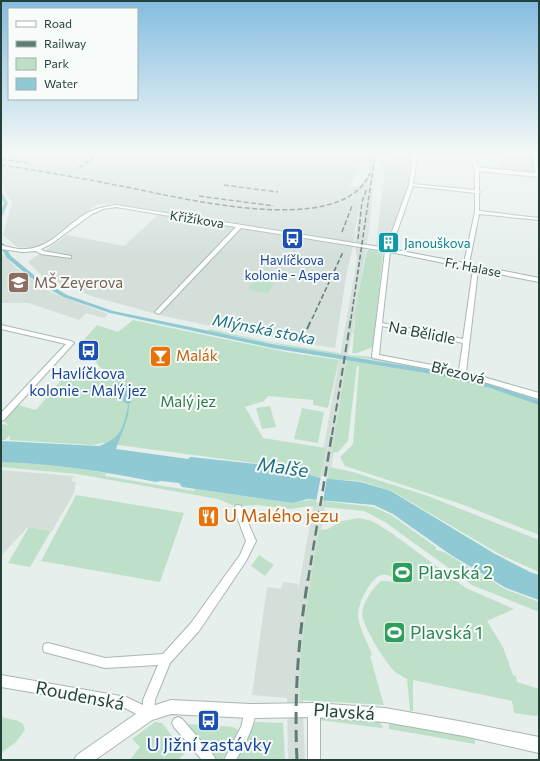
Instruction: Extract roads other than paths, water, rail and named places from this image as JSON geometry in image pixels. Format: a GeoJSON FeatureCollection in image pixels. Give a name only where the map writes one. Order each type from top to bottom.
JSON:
{"type":"FeatureCollection","features":[{"type":"Feature","properties":{"kind":"street"},"geometry":{"type":"LineString","coordinates":[[379,324],[388,250],[410,187]]}},
{"type":"Feature","properties":{"kind":"street"},"geometry":{"type":"LineString","coordinates":[[425,187],[478,192]]}},
{"type":"Feature","properties":{"kind":"street"},"geometry":{"type":"LineString","coordinates":[[466,265],[477,212],[478,187]]}},
{"type":"Feature","properties":{"kind":"street","name":"Křižíkova"},"geometry":{"type":"LineString","coordinates":[[37,249],[47,245],[90,212],[116,206],[360,246]]}},
{"type":"Feature","properties":{"kind":"street"},"geometry":{"type":"LineString","coordinates":[[477,212],[539,219]]}},
{"type":"Feature","properties":{"kind":"street","name":"Křižíkova"},"geometry":{"type":"LineString","coordinates":[[158,312],[240,226]]}},
{"type":"Feature","properties":{"kind":"street","name":"Fr. Halase"},"geometry":{"type":"LineString","coordinates":[[360,246],[388,250],[539,280]]}},
{"type":"Feature","properties":{"kind":"street"},"geometry":{"type":"LineString","coordinates":[[1,247],[26,251],[37,249],[41,252],[69,257]]}},
{"type":"Feature","properties":{"kind":"street"},"geometry":{"type":"LineString","coordinates":[[462,373],[476,267]]}},
{"type":"Feature","properties":{"kind":"street","name":"Na Bělidle"},"geometry":{"type":"LineString","coordinates":[[379,324],[466,342]]}},
{"type":"Feature","properties":{"kind":"street","name":"Březová"},"geometry":{"type":"LineString","coordinates":[[379,324],[375,356],[462,373],[539,396]]}},
{"type":"Feature","properties":{"kind":"street"},"geometry":{"type":"LineString","coordinates":[[1,327],[70,343],[1,418]]}},
{"type":"Feature","properties":{"kind":"street"},"geometry":{"type":"LineString","coordinates":[[148,714],[149,700],[166,659],[195,627],[243,558],[251,541],[238,509]]}},
{"type":"Feature","properties":{"kind":"street"},"geometry":{"type":"LineString","coordinates":[[48,648],[105,663],[166,659]]}},
{"type":"Feature","properties":{"kind":"street","name":"Roudenská"},"geometry":{"type":"LineString","coordinates":[[1,681],[126,703],[148,714]]}},
{"type":"Feature","properties":{"kind":"street","name":"Plavská"},"geometry":{"type":"LineString","coordinates":[[82,760],[148,714],[171,707],[250,711],[314,710],[404,717],[539,744]]}},
{"type":"Feature","properties":{"kind":"street"},"geometry":{"type":"LineString","coordinates":[[314,710],[314,760]]}},
{"type":"Feature","properties":{"kind":"street"},"geometry":{"type":"LineString","coordinates":[[230,760],[246,729],[250,711]]}},
{"type":"Feature","properties":{"kind":"street"},"geometry":{"type":"LineString","coordinates":[[178,724],[210,760]]}},
{"type":"Feature","properties":{"kind":"water","name":"Malše"},"geometry":{"type":"Polygon","coordinates":[[[121,382],[127,386],[131,403],[129,403],[128,415],[116,449],[187,459],[191,457],[285,467],[320,478],[361,482],[391,491],[495,554],[539,575],[539,600],[506,588],[451,555],[393,514],[374,505],[308,499],[293,503],[182,487],[179,483],[161,481],[156,482],[40,464],[1,462],[1,441],[99,446],[112,440],[120,432],[128,406],[127,403],[125,403],[118,395],[116,390],[116,387],[121,382]]]}},
{"type":"Feature","properties":{"kind":"waterway","name":"Mlýnská stoka"},"geometry":{"type":"LineString","coordinates":[[1,194],[6,203],[1,215]]}},
{"type":"Feature","properties":{"kind":"waterway","name":"Mlýnská stoka"},"geometry":{"type":"LineString","coordinates":[[1,244],[9,257],[33,277],[65,296],[112,312],[272,346],[438,373],[491,386],[539,403]]}},
{"type":"Feature","properties":{"kind":"railway"},"geometry":{"type":"LineString","coordinates":[[123,187],[216,204],[255,209],[293,210],[327,205],[353,193],[359,187]]}},
{"type":"Feature","properties":{"kind":"railway"},"geometry":{"type":"LineString","coordinates":[[236,187],[278,192]]}},
{"type":"Feature","properties":{"kind":"railway"},"geometry":{"type":"LineString","coordinates":[[351,319],[370,187]]}},
{"type":"Feature","properties":{"kind":"railway"},"geometry":{"type":"LineString","coordinates":[[358,239],[362,202],[367,188]]}},
{"type":"Feature","properties":{"kind":"railway"},"geometry":{"type":"LineString","coordinates":[[199,196],[274,206]]}},
{"type":"Feature","properties":{"kind":"railway"},"geometry":{"type":"LineString","coordinates":[[342,232],[352,206]]}},
{"type":"Feature","properties":{"kind":"railway"},"geometry":{"type":"LineString","coordinates":[[312,319],[343,252]]}},
{"type":"Feature","properties":{"kind":"railway"},"geometry":{"type":"LineString","coordinates":[[302,340],[312,318]]}},
{"type":"Feature","properties":{"kind":"railway"},"geometry":{"type":"LineString","coordinates":[[332,435],[351,318]]}},
{"type":"Feature","properties":{"kind":"railway"},"geometry":{"type":"LineString","coordinates":[[308,580],[332,434]]}},
{"type":"Feature","properties":{"kind":"railway"},"geometry":{"type":"LineString","coordinates":[[297,760],[296,714],[298,669],[308,579]]}},
{"type":"Feature","properties":{"kind":"place","name":"Havlíčkova kolonie - Aspera"},"geometry":{"type":"Point","coordinates":[292,238]}},
{"type":"Feature","properties":{"kind":"place","name":"Janouškova"},"geometry":{"type":"Point","coordinates":[389,243]}},
{"type":"Feature","properties":{"kind":"place","name":"MŠ Zeyerova"},"geometry":{"type":"Point","coordinates":[18,283]}},
{"type":"Feature","properties":{"kind":"place","name":"Havlíčkova kolonie - Malý jez"},"geometry":{"type":"Point","coordinates":[88,351]}},
{"type":"Feature","properties":{"kind":"place","name":"Malák"},"geometry":{"type":"Point","coordinates":[161,356]}},
{"type":"Feature","properties":{"kind":"place","name":"U Malého jezu"},"geometry":{"type":"Point","coordinates":[209,516]}},
{"type":"Feature","properties":{"kind":"place","name":"Plavská 2"},"geometry":{"type":"Point","coordinates":[402,573]}},
{"type":"Feature","properties":{"kind":"place","name":"Plavská 1"},"geometry":{"type":"Point","coordinates":[394,633]}},
{"type":"Feature","properties":{"kind":"place","name":"U Jižní zastávky"},"geometry":{"type":"Point","coordinates":[209,720]}},
{"type":"Feature","properties":{"kind":"park label","name":"Malý jez"},"geometry":{"type":"Point","coordinates":[188,402]}}]}
